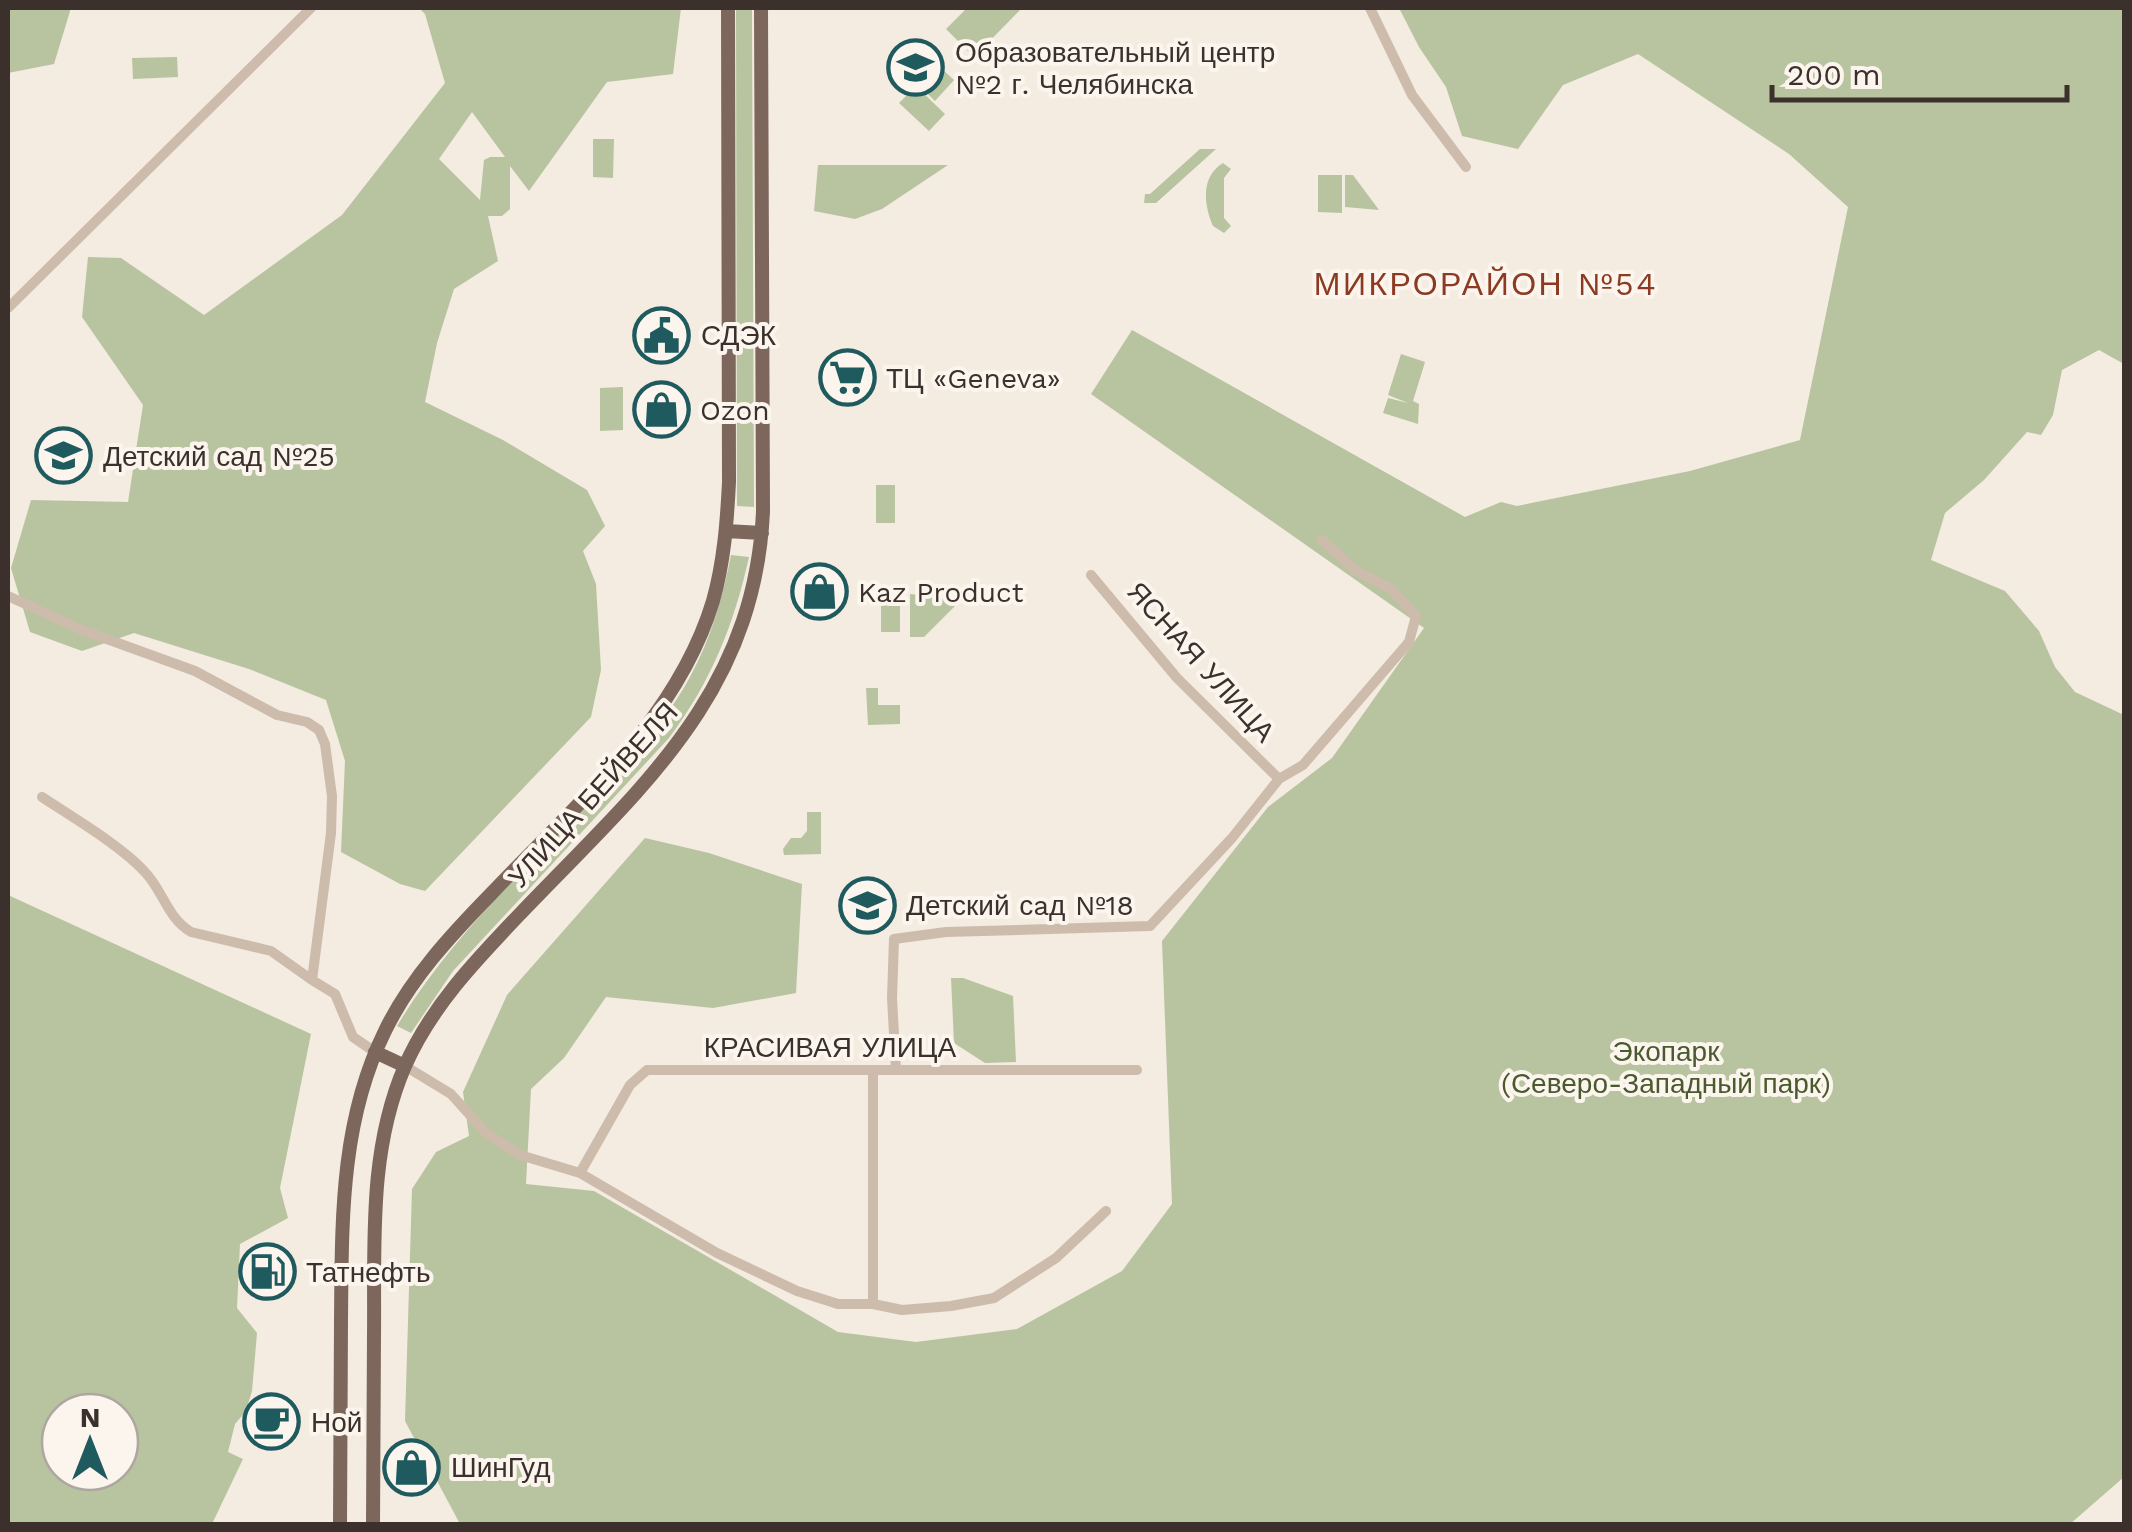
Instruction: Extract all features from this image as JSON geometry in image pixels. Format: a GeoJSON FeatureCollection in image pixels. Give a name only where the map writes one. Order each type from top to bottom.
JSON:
{"type":"FeatureCollection","features":[{"type":"Feature","properties":{"kind":"main road","name":"УЛИЦА БЕЙВЕЛЯ"},"geometry":{"type":"LineString","coordinates":[[340,1524],[343,1203],[354,1113],[375,1052],[398,1007],[440,950],[625,752],[666,701],[704,626],[720,573],[730,466],[728,8]]}},
{"type":"Feature","properties":{"kind":"main road","name":"УЛИЦА БЕЙВЕЛЯ"},"geometry":{"type":"LineString","coordinates":[[372,1524],[377,1175],[392,1104],[406,1066],[430,1020],[474,962],[612,818],[702,710],[738,638],[758,568],[762,533],[760,8]]}},
{"type":"Feature","properties":{"kind":"main road"},"geometry":{"type":"LineString","coordinates":[[726,531],[762,533]]}},
{"type":"Feature","properties":{"kind":"main road"},"geometry":{"type":"LineString","coordinates":[[375,1052],[406,1066]]}},
{"type":"Feature","properties":{"kind":"street"},"geometry":{"type":"LineString","coordinates":[[8,308],[311,8]]}},
{"type":"Feature","properties":{"kind":"street"},"geometry":{"type":"LineString","coordinates":[[1370,8],[1412,95],[1466,167]]}},
{"type":"Feature","properties":{"kind":"street"},"geometry":{"type":"LineString","coordinates":[[896,1070],[894,939],[946,932],[1150,926],[1242,827],[1278,779],[1303,765],[1410,642],[1416,616],[1390,588],[1356,571],[1322,540]]}},
{"type":"Feature","properties":{"kind":"street","name":"ЯСНАЯ УЛИЦА"},"geometry":{"type":"LineString","coordinates":[[1091,574],[1177,678],[1278,779]]}},
{"type":"Feature","properties":{"kind":"street"},"geometry":{"type":"LineString","coordinates":[[8,596],[82,630],[196,671],[277,715],[320,730],[332,796],[332,834],[312,980]]}},
{"type":"Feature","properties":{"kind":"street"},"geometry":{"type":"LineString","coordinates":[[42,797],[141,866],[181,926],[270,952],[335,994],[354,1037],[375,1052]]}},
{"type":"Feature","properties":{"kind":"street"},"geometry":{"type":"LineString","coordinates":[[406,1066],[451,1094],[486,1134],[520,1155],[580,1173],[718,1253],[797,1292],[838,1304],[873,1304],[902,1310],[994,1298],[1056,1258],[1106,1211]]}},
{"type":"Feature","properties":{"kind":"street","name":"КРАСИВАЯ УЛИЦА"},"geometry":{"type":"LineString","coordinates":[[580,1173],[630,1085],[647,1070],[1136,1070]]}},
{"type":"Feature","properties":{"kind":"street"},"geometry":{"type":"LineString","coordinates":[[873,1070],[873,1304]]}},
{"type":"Feature","properties":{"kind":"green space"},"geometry":{"type":"Polygon","coordinates":[[[8,8],[71,8],[54,64],[8,73],[8,8]]]}},
{"type":"Feature","properties":{"kind":"green space"},"geometry":{"type":"Polygon","coordinates":[[[419,8],[681,8],[673,74],[607,82],[529,191],[510,166],[510,209],[502,216],[488,216],[498,261],[454,289],[437,343],[425,402],[503,440],[587,490],[605,526],[583,551],[596,584],[601,670],[591,717],[425,891],[400,884],[341,852],[345,761],[326,700],[249,669],[134,633],[82,651],[30,632],[11,568],[31,500],[128,502],[143,405],[82,317],[88,257],[121,258],[204,315],[342,215],[445,83],[425,14],[419,8]],[[472,112],[439,159],[480,200],[484,160],[505,157],[472,112]]]}},
{"type":"Feature","properties":{"kind":"green space"},"geometry":{"type":"Polygon","coordinates":[[[736,8],[752,8],[754,507],[737,506],[736,8]]]}},
{"type":"Feature","properties":{"kind":"green space"},"geometry":{"type":"Polygon","coordinates":[[[967,8],[1022,8],[974,57],[946,29],[967,8]]]}},
{"type":"Feature","properties":{"kind":"green space","name":"Экопарк (Северо-Западный парк)"},"geometry":{"type":"Polygon","coordinates":[[[1399,8],[2124,8],[2124,364],[2099,350],[2062,370],[2053,415],[2041,435],[2027,432],[1984,480],[1945,513],[1931,560],[2005,591],[2039,631],[2055,667],[2075,692],[2124,715],[2124,1477],[2070,1524],[460,1524],[405,1421],[412,1189],[436,1152],[469,1136],[463,1092],[507,995],[645,838],[709,853],[802,884],[796,993],[713,1008],[606,997],[564,1058],[531,1089],[526,1184],[594,1191],[838,1332],[916,1342],[1017,1329],[1122,1271],[1172,1204],[1162,941],[1268,807],[1332,758],[1424,628],[1091,394],[1132,330],[1465,517],[1501,502],[1517,506],[1690,471],[1800,440],[1848,207],[1789,154],[1638,54],[1563,85],[1518,149],[1462,136],[1446,87],[1399,8]]]}},
{"type":"Feature","properties":{"kind":"green space"},"geometry":{"type":"Polygon","coordinates":[[[919,48],[954,80],[935,101],[901,68],[919,48]]]}},
{"type":"Feature","properties":{"kind":"green space"},"geometry":{"type":"Polygon","coordinates":[[[177,57],[178,77],[133,79],[132,58],[177,57]]]}},
{"type":"Feature","properties":{"kind":"green space"},"geometry":{"type":"Polygon","coordinates":[[[916,86],[945,114],[929,131],[899,103],[916,86]]]}},
{"type":"Feature","properties":{"kind":"green space"},"geometry":{"type":"Polygon","coordinates":[[[593,139],[614,139],[613,178],[593,177],[593,139]]]}},
{"type":"Feature","properties":{"kind":"green space"},"geometry":{"type":"Polygon","coordinates":[[[1200,149],[1216,149],[1156,203],[1144,203],[1145,194],[1150,194],[1200,149]]]}},
{"type":"Feature","properties":{"kind":"green space"},"geometry":{"type":"Polygon","coordinates":[[[1223,163],[1231,169],[1224,178],[1224,218],[1231,226],[1224,233],[1213,226],[1206,192],[1210,176],[1223,163]]]}},
{"type":"Feature","properties":{"kind":"green space"},"geometry":{"type":"Polygon","coordinates":[[[818,165],[948,165],[882,209],[855,219],[814,211],[818,165]]]}},
{"type":"Feature","properties":{"kind":"green space"},"geometry":{"type":"Polygon","coordinates":[[[1318,175],[1342,175],[1342,213],[1318,212],[1318,175]]]}},
{"type":"Feature","properties":{"kind":"green space"},"geometry":{"type":"Polygon","coordinates":[[[1345,175],[1353,175],[1379,210],[1345,207],[1345,175]]]}},
{"type":"Feature","properties":{"kind":"green space"},"geometry":{"type":"Polygon","coordinates":[[[1401,354],[1425,362],[1413,401],[1419,404],[1418,424],[1383,413],[1388,398],[1408,403],[1388,395],[1401,354]]]}},
{"type":"Feature","properties":{"kind":"green space"},"geometry":{"type":"Polygon","coordinates":[[[623,387],[623,430],[600,431],[600,388],[623,387]]]}},
{"type":"Feature","properties":{"kind":"green space"},"geometry":{"type":"Polygon","coordinates":[[[876,485],[895,485],[895,523],[876,523],[876,485]]]}},
{"type":"Feature","properties":{"kind":"green space"},"geometry":{"type":"Polygon","coordinates":[[[731,555],[749,557],[736,606],[709,674],[684,717],[669,738],[453,971],[411,1033],[397,1026],[463,936],[631,757],[669,711],[704,647],[731,555]]]}},
{"type":"Feature","properties":{"kind":"green space"},"geometry":{"type":"Polygon","coordinates":[[[881,594],[900,594],[900,632],[881,632],[881,594]]]}},
{"type":"Feature","properties":{"kind":"green space"},"geometry":{"type":"Polygon","coordinates":[[[910,594],[962,599],[924,637],[910,637],[910,594]]]}},
{"type":"Feature","properties":{"kind":"green space"},"geometry":{"type":"Polygon","coordinates":[[[866,688],[878,688],[878,705],[900,705],[900,724],[868,725],[866,688]]]}},
{"type":"Feature","properties":{"kind":"green space"},"geometry":{"type":"Polygon","coordinates":[[[807,812],[821,812],[821,854],[784,855],[783,849],[791,838],[801,838],[807,831],[807,812]]]}},
{"type":"Feature","properties":{"kind":"green space"},"geometry":{"type":"Polygon","coordinates":[[[8,895],[311,1034],[280,1188],[288,1218],[240,1244],[237,1308],[257,1333],[252,1391],[246,1411],[235,1424],[228,1452],[243,1459],[212,1524],[8,1524],[8,895]]]}},
{"type":"Feature","properties":{"kind":"green space"},"geometry":{"type":"Polygon","coordinates":[[[951,978],[963,978],[1013,996],[1016,1062],[985,1063],[954,1043],[951,978]]]}},
{"type":"Feature","properties":{"kind":"place","name":"Образовательный центр №2 г. Челябинска"},"geometry":{"type":"Point","coordinates":[916,68]}},
{"type":"Feature","properties":{"kind":"place","name":"СДЭК"},"geometry":{"type":"Point","coordinates":[662,335]}},
{"type":"Feature","properties":{"kind":"place","name":"ТЦ «Geneva»"},"geometry":{"type":"Point","coordinates":[847,378]}},
{"type":"Feature","properties":{"kind":"place","name":"Ozon"},"geometry":{"type":"Point","coordinates":[661,410]}},
{"type":"Feature","properties":{"kind":"place","name":"Детский сад №25"},"geometry":{"type":"Point","coordinates":[64,456]}},
{"type":"Feature","properties":{"kind":"place","name":"Kaz Product"},"geometry":{"type":"Point","coordinates":[819,592]}},
{"type":"Feature","properties":{"kind":"place","name":"Детский сaд №18"},"geometry":{"type":"Point","coordinates":[867,905]}},
{"type":"Feature","properties":{"kind":"place","name":"Татнефть"},"geometry":{"type":"Point","coordinates":[267,1272]}},
{"type":"Feature","properties":{"kind":"place","name":"Ной"},"geometry":{"type":"Point","coordinates":[272,1422]}},
{"type":"Feature","properties":{"kind":"place","name":"ШинГуд"},"geometry":{"type":"Point","coordinates":[412,1467]}},
{"type":"Feature","properties":{"kind":"district","name":"МИКРОРАЙОН №54"},"geometry":{"type":"Point","coordinates":[1486,284]}}]}
